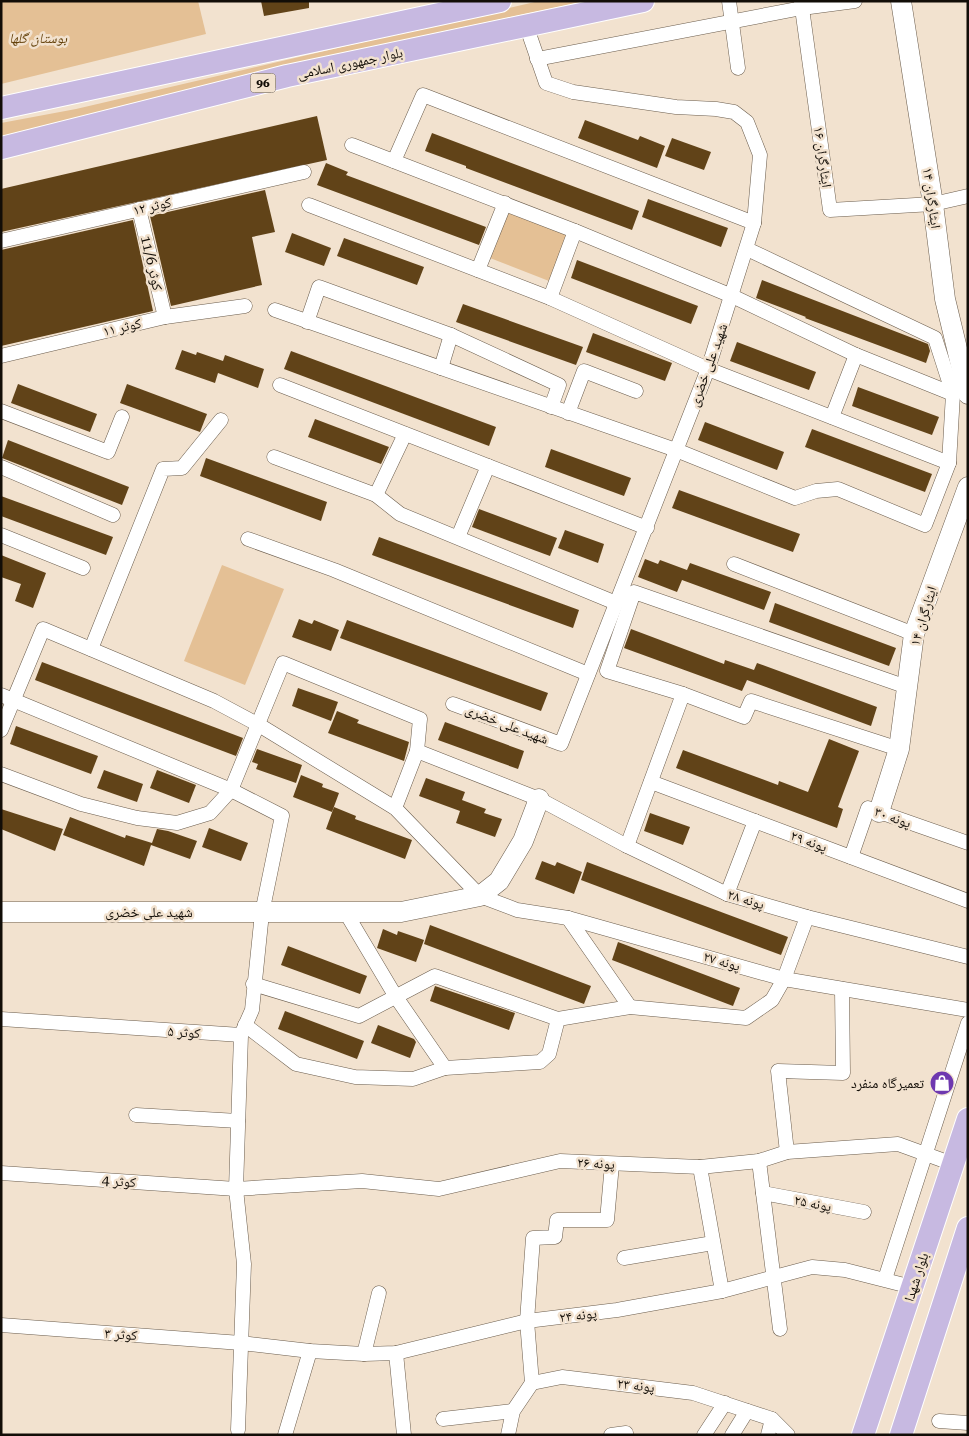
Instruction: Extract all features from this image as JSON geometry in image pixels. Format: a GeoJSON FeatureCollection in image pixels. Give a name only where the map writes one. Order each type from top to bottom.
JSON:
{"type":"FeatureCollection","features":[{"type":"Feature","properties":{"kind":"main road","name":"بلوار جمهوری اسلامی"},"geometry":{"type":"LineString","coordinates":[[1,108],[500,1]]}},
{"type":"Feature","properties":{"kind":"main road","name":"بلوار جمهوری اسلامی"},"geometry":{"type":"LineString","coordinates":[[1,148],[287,76],[526,24],[643,1]]}},
{"type":"Feature","properties":{"kind":"main road","name":"بلوار شهدا"},"geometry":{"type":"LineString","coordinates":[[863,1435],[968,1119]]}},
{"type":"Feature","properties":{"kind":"main road"},"geometry":{"type":"LineString","coordinates":[[901,1435],[961,1274],[968,1228]]}},
{"type":"Feature","properties":{"kind":"street"},"geometry":{"type":"LineString","coordinates":[[729,1],[738,68]]}},
{"type":"Feature","properties":{"kind":"street"},"geometry":{"type":"LineString","coordinates":[[537,60],[732,22],[802,5],[855,1]]}},
{"type":"Feature","properties":{"kind":"street","name":"ایثارگران ۱۴"},"geometry":{"type":"LineString","coordinates":[[901,1],[933,204],[960,394]]}},
{"type":"Feature","properties":{"kind":"street","name":"ایثارگران ۱۶"},"geometry":{"type":"LineString","coordinates":[[802,5],[830,210],[933,204]]}},
{"type":"Feature","properties":{"kind":"street","name":"شهید علی خضری"},"geometry":{"type":"LineString","coordinates":[[454,704],[561,744],[708,369],[754,223],[760,154],[747,122],[734,112],[676,107],[573,92],[546,83],[526,24]]}},
{"type":"Feature","properties":{"kind":"street"},"geometry":{"type":"LineString","coordinates":[[394,160],[423,95],[754,223]]}},
{"type":"Feature","properties":{"kind":"street"},"geometry":{"type":"LineString","coordinates":[[352,145],[575,231],[732,296],[856,355],[960,394]]}},
{"type":"Feature","properties":{"kind":"street","name":"کوثر ۱۲"},"geometry":{"type":"LineString","coordinates":[[1,241],[304,172]]}},
{"type":"Feature","properties":{"kind":"street"},"geometry":{"type":"LineString","coordinates":[[933,204],[968,196]]}},
{"type":"Feature","properties":{"kind":"street"},"geometry":{"type":"LineString","coordinates":[[478,270],[505,204]]}},
{"type":"Feature","properties":{"kind":"street"},"geometry":{"type":"LineString","coordinates":[[309,205],[550,298],[708,369],[949,463]]}},
{"type":"Feature","properties":{"kind":"street","name":"کوثر 11/6"},"geometry":{"type":"LineString","coordinates":[[139,209],[165,317]]}},
{"type":"Feature","properties":{"kind":"street"},"geometry":{"type":"LineString","coordinates":[[550,298],[575,231]]}},
{"type":"Feature","properties":{"kind":"street"},"geometry":{"type":"LineString","coordinates":[[275,310],[676,450],[795,498],[816,491],[838,489],[925,525],[949,463],[960,394],[935,338],[746,249]]}},
{"type":"Feature","properties":{"kind":"street"},"geometry":{"type":"LineString","coordinates":[[307,322],[319,287],[451,335],[559,385],[551,407]]}},
{"type":"Feature","properties":{"kind":"street","name":"کوثر ۱۱"},"geometry":{"type":"LineString","coordinates":[[1,356],[165,317],[245,306]]}},
{"type":"Feature","properties":{"kind":"street"},"geometry":{"type":"LineString","coordinates":[[440,368],[451,335]]}},
{"type":"Feature","properties":{"kind":"street"},"geometry":{"type":"LineString","coordinates":[[832,417],[856,355]]}},
{"type":"Feature","properties":{"kind":"street"},"geometry":{"type":"LineString","coordinates":[[568,413],[584,371],[636,391]]}},
{"type":"Feature","properties":{"kind":"street"},"geometry":{"type":"LineString","coordinates":[[280,385],[647,528]]}},
{"type":"Feature","properties":{"kind":"street"},"geometry":{"type":"LineString","coordinates":[[1,411],[108,452],[122,417]]}},
{"type":"Feature","properties":{"kind":"street"},"geometry":{"type":"LineString","coordinates":[[91,650],[164,469],[182,468],[221,420]]}},
{"type":"Feature","properties":{"kind":"street"},"geometry":{"type":"LineString","coordinates":[[376,495],[405,434]]}},
{"type":"Feature","properties":{"kind":"street"},"geometry":{"type":"LineString","coordinates":[[274,457],[376,495],[400,514],[616,603]]}},
{"type":"Feature","properties":{"kind":"street"},"geometry":{"type":"LineString","coordinates":[[458,537],[488,466]]}},
{"type":"Feature","properties":{"kind":"street"},"geometry":{"type":"LineString","coordinates":[[1,467],[113,515]]}},
{"type":"Feature","properties":{"kind":"street","name":"ایثارگران ۱۴"},"geometry":{"type":"LineString","coordinates":[[879,812],[899,749],[914,634],[968,488]]}},
{"type":"Feature","properties":{"kind":"street"},"geometry":{"type":"LineString","coordinates":[[1,535],[82,568]]}},
{"type":"Feature","properties":{"kind":"street"},"geometry":{"type":"LineString","coordinates":[[248,539],[334,570],[588,674]]}},
{"type":"Feature","properties":{"kind":"street"},"geometry":{"type":"LineString","coordinates":[[734,564],[914,634]]}},
{"type":"Feature","properties":{"kind":"street"},"geometry":{"type":"LineString","coordinates":[[899,749],[751,701],[744,717],[683,694],[606,671],[634,592],[907,687]]}},
{"type":"Feature","properties":{"kind":"street"},"geometry":{"type":"LineString","coordinates":[[1,730],[7,697],[43,628],[214,701],[259,725],[395,808],[480,896]]}},
{"type":"Feature","properties":{"kind":"street"},"geometry":{"type":"LineString","coordinates":[[1,774],[81,804],[137,818],[177,823],[210,813],[231,790],[283,663],[420,719],[417,751],[395,808]]}},
{"type":"Feature","properties":{"kind":"street"},"geometry":{"type":"LineString","coordinates":[[627,846],[683,694]]}},
{"type":"Feature","properties":{"kind":"street"},"geometry":{"type":"LineString","coordinates":[[7,697],[231,790],[282,816],[262,913],[253,984],[252,1010],[243,1030],[236,1189],[244,1264],[238,1430]]}},
{"type":"Feature","properties":{"kind":"street","name":"پونه ۲۸"},"geometry":{"type":"LineString","coordinates":[[417,751],[539,799],[627,846],[727,894],[807,917],[968,957]]}},
{"type":"Feature","properties":{"kind":"street","name":"پونه ۲۹"},"geometry":{"type":"LineString","coordinates":[[651,782],[968,901]]}},
{"type":"Feature","properties":{"kind":"street","name":"شهید علی خضری"},"geometry":{"type":"LineString","coordinates":[[1,912],[401,912],[480,896],[499,881],[523,841],[539,799]]}},
{"type":"Feature","properties":{"kind":"street","name":"پونه ۳۰"},"geometry":{"type":"LineString","coordinates":[[851,856],[868,808],[968,843]]}},
{"type":"Feature","properties":{"kind":"street"},"geometry":{"type":"LineString","coordinates":[[727,894],[755,821]]}},
{"type":"Feature","properties":{"kind":"street","name":"پونه ۲۷"},"geometry":{"type":"LineString","coordinates":[[480,896],[517,910],[568,918],[784,979],[968,1010]]}},
{"type":"Feature","properties":{"kind":"street"},"geometry":{"type":"LineString","coordinates":[[346,913],[396,997],[445,1068]]}},
{"type":"Feature","properties":{"kind":"street"},"geometry":{"type":"LineString","coordinates":[[253,984],[360,1016],[436,976],[558,1019],[630,1007],[746,1018],[772,1000],[784,979],[807,917]]}},
{"type":"Feature","properties":{"kind":"street"},"geometry":{"type":"LineString","coordinates":[[568,918],[630,1007]]}},
{"type":"Feature","properties":{"kind":"street"},"geometry":{"type":"LineString","coordinates":[[787,1152],[778,1070],[843,1073],[842,989]]}},
{"type":"Feature","properties":{"kind":"street","name":"کوثر ۵"},"geometry":{"type":"LineString","coordinates":[[1,1019],[243,1030]]}},
{"type":"Feature","properties":{"kind":"street"},"geometry":{"type":"LineString","coordinates":[[243,1030],[296,1064],[355,1077],[413,1079],[445,1068],[540,1062],[549,1054],[558,1019]]}},
{"type":"Feature","properties":{"kind":"street"},"geometry":{"type":"LineString","coordinates":[[885,1279],[924,1153],[968,1023]]}},
{"type":"Feature","properties":{"kind":"street"},"geometry":{"type":"LineString","coordinates":[[136,1115],[238,1121]]}},
{"type":"Feature","properties":{"kind":"street","name":"پونه ۲۶"},"geometry":{"type":"LineString","coordinates":[[236,1189],[362,1181],[439,1189],[560,1161],[700,1167],[759,1161],[787,1152],[898,1144],[953,1164]]}},
{"type":"Feature","properties":{"kind":"street"},"geometry":{"type":"LineString","coordinates":[[759,1161],[775,1276],[780,1329]]}},
{"type":"Feature","properties":{"kind":"street"},"geometry":{"type":"LineString","coordinates":[[508,1435],[514,1412],[532,1383],[527,1321],[533,1238],[555,1237],[556,1220],[607,1220],[612,1164]]}},
{"type":"Feature","properties":{"kind":"street"},"geometry":{"type":"LineString","coordinates":[[700,1167],[722,1291]]}},
{"type":"Feature","properties":{"kind":"street","name":"کوثر 4"},"geometry":{"type":"LineString","coordinates":[[1,1173],[236,1189]]}},
{"type":"Feature","properties":{"kind":"street","name":"پونه ۲۵"},"geometry":{"type":"LineString","coordinates":[[763,1193],[864,1212]]}},
{"type":"Feature","properties":{"kind":"street"},"geometry":{"type":"LineString","coordinates":[[624,1258],[713,1243]]}},
{"type":"Feature","properties":{"kind":"street","name":"پونه ۲۴"},"geometry":{"type":"LineString","coordinates":[[241,1343],[310,1351],[364,1354],[396,1353],[527,1321],[617,1310],[722,1291],[812,1267],[845,1270],[912,1287]]}},
{"type":"Feature","properties":{"kind":"street"},"geometry":{"type":"LineString","coordinates":[[364,1354],[379,1293]]}},
{"type":"Feature","properties":{"kind":"street","name":"کوثر ۳"},"geometry":{"type":"LineString","coordinates":[[1,1326],[241,1343]]}},
{"type":"Feature","properties":{"kind":"street"},"geometry":{"type":"LineString","coordinates":[[285,1435],[310,1351]]}},
{"type":"Feature","properties":{"kind":"street"},"geometry":{"type":"LineString","coordinates":[[396,1353],[404,1435]]}},
{"type":"Feature","properties":{"kind":"street","name":"پونه ۲۳"},"geometry":{"type":"LineString","coordinates":[[532,1383],[562,1377],[619,1382],[693,1392],[772,1419],[788,1435]]}},
{"type":"Feature","properties":{"kind":"street"},"geometry":{"type":"LineString","coordinates":[[725,1403],[707,1430],[731,1435],[747,1411]]}},
{"type":"Feature","properties":{"kind":"street"},"geometry":{"type":"LineString","coordinates":[[443,1419],[514,1412]]}},
{"type":"Feature","properties":{"kind":"street"},"geometry":{"type":"LineString","coordinates":[[768,1435],[772,1419]]}},
{"type":"Feature","properties":{"kind":"street"},"geometry":{"type":"LineString","coordinates":[[938,1421],[968,1423]]}},
{"type":"Feature","properties":{"kind":"street"},"geometry":{"type":"LineString","coordinates":[[611,1435],[626,1433]]}},
{"type":"Feature","properties":{"kind":"green space","name":"بوستان گلها"},"geometry":{"type":"Polygon","coordinates":[[[1,1],[198,1],[206,34],[1,84],[1,1]]]}},
{"type":"Feature","properties":{"kind":"green space"},"geometry":{"type":"Polygon","coordinates":[[[539,1],[586,1],[445,31],[1,137],[1,123],[76,109],[539,1]]]}},
{"type":"Feature","properties":{"kind":"green space"},"geometry":{"type":"Polygon","coordinates":[[[507,212],[567,235],[549,281],[490,258],[507,212]]]}},
{"type":"Feature","properties":{"kind":"green space"},"geometry":{"type":"Polygon","coordinates":[[[222,565],[284,589],[245,685],[184,661],[222,565]]]}},
{"type":"Feature","properties":{"kind":"building"},"geometry":{"type":"Polygon","coordinates":[[[261,1],[309,1],[309,8],[264,16],[261,1]]]}},
{"type":"Feature","properties":{"kind":"building"},"geometry":{"type":"Polygon","coordinates":[[[317,116],[327,160],[1,232],[1,189],[317,116]]]}},
{"type":"Feature","properties":{"kind":"building"},"geometry":{"type":"Polygon","coordinates":[[[585,120],[638,140],[640,136],[665,146],[657,168],[578,138],[585,120]]]}},
{"type":"Feature","properties":{"kind":"building"},"geometry":{"type":"Polygon","coordinates":[[[432,133],[639,211],[632,230],[425,151],[432,133]]]}},
{"type":"Feature","properties":{"kind":"building"},"geometry":{"type":"Polygon","coordinates":[[[672,138],[711,152],[704,170],[665,156],[672,138]]]}},
{"type":"Feature","properties":{"kind":"building"},"geometry":{"type":"Polygon","coordinates":[[[326,163],[348,172],[346,175],[486,227],[479,245],[317,185],[326,163]]]}},
{"type":"Feature","properties":{"kind":"building"},"geometry":{"type":"Polygon","coordinates":[[[265,190],[275,232],[252,237],[262,285],[171,306],[150,216],[265,190]]]}},
{"type":"Feature","properties":{"kind":"building"},"geometry":{"type":"Polygon","coordinates":[[[648,199],[728,228],[721,247],[642,217],[648,199]]]}},
{"type":"Feature","properties":{"kind":"building"},"geometry":{"type":"Polygon","coordinates":[[[133,220],[153,311],[1,346],[1,250],[133,220]]]}},
{"type":"Feature","properties":{"kind":"building"},"geometry":{"type":"Polygon","coordinates":[[[292,233],[331,248],[324,266],[285,252],[292,233]]]}},
{"type":"Feature","properties":{"kind":"building"},"geometry":{"type":"Polygon","coordinates":[[[344,238],[424,267],[417,285],[337,256],[344,238]]]}},
{"type":"Feature","properties":{"kind":"building"},"geometry":{"type":"Polygon","coordinates":[[[577,260],[698,306],[691,324],[571,278],[577,260]]]}},
{"type":"Feature","properties":{"kind":"building"},"geometry":{"type":"Polygon","coordinates":[[[762,280],[928,344],[930,351],[926,363],[756,298],[762,280]]]}},
{"type":"Feature","properties":{"kind":"building"},"geometry":{"type":"Polygon","coordinates":[[[463,304],[583,347],[576,365],[456,322],[463,304]]]}},
{"type":"Feature","properties":{"kind":"building"},"geometry":{"type":"Polygon","coordinates":[[[593,333],[672,363],[665,381],[586,352],[593,333]]]}},
{"type":"Feature","properties":{"kind":"building"},"geometry":{"type":"Polygon","coordinates":[[[737,342],[816,372],[809,390],[730,361],[737,342]]]}},
{"type":"Feature","properties":{"kind":"building"},"geometry":{"type":"Polygon","coordinates":[[[182,350],[196,355],[197,352],[223,361],[225,355],[264,369],[258,388],[218,373],[215,383],[175,369],[182,350]]]}},
{"type":"Feature","properties":{"kind":"building"},"geometry":{"type":"Polygon","coordinates":[[[291,351],[496,427],[489,446],[284,369],[291,351]]]}},
{"type":"Feature","properties":{"kind":"building"},"geometry":{"type":"Polygon","coordinates":[[[18,384],[97,414],[90,432],[11,403],[18,384]]]}},
{"type":"Feature","properties":{"kind":"building"},"geometry":{"type":"Polygon","coordinates":[[[127,384],[207,414],[200,432],[120,403],[127,384]]]}},
{"type":"Feature","properties":{"kind":"building"},"geometry":{"type":"Polygon","coordinates":[[[858,387],[939,417],[932,435],[852,406],[858,387]]]}},
{"type":"Feature","properties":{"kind":"building"},"geometry":{"type":"Polygon","coordinates":[[[315,419],[389,447],[381,464],[308,437],[315,419]]]}},
{"type":"Feature","properties":{"kind":"building"},"geometry":{"type":"Polygon","coordinates":[[[705,422],[784,452],[777,470],[698,440],[705,422]]]}},
{"type":"Feature","properties":{"kind":"building"},"geometry":{"type":"Polygon","coordinates":[[[812,429],[932,474],[925,492],[805,447],[812,429]]]}},
{"type":"Feature","properties":{"kind":"building"},"geometry":{"type":"Polygon","coordinates":[[[8,440],[129,487],[122,505],[2,458],[8,440]]]}},
{"type":"Feature","properties":{"kind":"building"},"geometry":{"type":"Polygon","coordinates":[[[551,449],[631,478],[624,496],[545,467],[551,449]]]}},
{"type":"Feature","properties":{"kind":"building"},"geometry":{"type":"Polygon","coordinates":[[[206,458],[327,502],[321,521],[200,476],[206,458]]]}},
{"type":"Feature","properties":{"kind":"building"},"geometry":{"type":"Polygon","coordinates":[[[679,490],[800,534],[793,552],[672,508],[679,490]]]}},
{"type":"Feature","properties":{"kind":"building"},"geometry":{"type":"Polygon","coordinates":[[[1,496],[113,537],[106,555],[1,516],[1,496]]]}},
{"type":"Feature","properties":{"kind":"building"},"geometry":{"type":"Polygon","coordinates":[[[479,509],[557,538],[550,556],[472,527],[479,509]]]}},
{"type":"Feature","properties":{"kind":"building"},"geometry":{"type":"Polygon","coordinates":[[[565,530],[604,544],[598,563],[558,548],[565,530]]]}},
{"type":"Feature","properties":{"kind":"building"},"geometry":{"type":"Polygon","coordinates":[[[379,537],[579,610],[573,628],[372,555],[379,537]]]}},
{"type":"Feature","properties":{"kind":"building"},"geometry":{"type":"Polygon","coordinates":[[[1,555],[46,573],[33,608],[15,601],[21,584],[1,577],[1,555]]]}},
{"type":"Feature","properties":{"kind":"building"},"geometry":{"type":"Polygon","coordinates":[[[645,559],[658,564],[660,560],[687,570],[690,563],[771,592],[764,610],[682,580],[677,592],[638,577],[645,559]]]}},
{"type":"Feature","properties":{"kind":"building"},"geometry":{"type":"Polygon","coordinates":[[[775,603],[896,648],[889,666],[769,622],[775,603]]]}},
{"type":"Feature","properties":{"kind":"building"},"geometry":{"type":"Polygon","coordinates":[[[299,619],[312,624],[314,620],[339,630],[331,651],[292,637],[299,619]]]}},
{"type":"Feature","properties":{"kind":"building"},"geometry":{"type":"Polygon","coordinates":[[[347,620],[548,693],[541,711],[340,638],[347,620]]]}},
{"type":"Feature","properties":{"kind":"building"},"geometry":{"type":"Polygon","coordinates":[[[631,629],[724,664],[725,660],[754,670],[757,663],[877,707],[871,726],[747,680],[742,691],[624,648],[631,629]]]}},
{"type":"Feature","properties":{"kind":"building"},"geometry":{"type":"Polygon","coordinates":[[[42,662],[243,738],[236,756],[35,680],[42,662]]]}},
{"type":"Feature","properties":{"kind":"building"},"geometry":{"type":"Polygon","coordinates":[[[298,688],[338,702],[331,721],[292,706],[298,688]]]}},
{"type":"Feature","properties":{"kind":"building"},"geometry":{"type":"Polygon","coordinates":[[[337,711],[359,720],[357,723],[409,742],[404,761],[328,733],[337,711]]]}},
{"type":"Feature","properties":{"kind":"building"},"geometry":{"type":"Polygon","coordinates":[[[445,722],[524,751],[518,769],[438,740],[445,722]]]}},
{"type":"Feature","properties":{"kind":"building"},"geometry":{"type":"Polygon","coordinates":[[[16,726],[98,756],[91,774],[10,744],[16,726]]]}},
{"type":"Feature","properties":{"kind":"building"},"geometry":{"type":"Polygon","coordinates":[[[829,739],[859,751],[838,807],[843,809],[837,828],[676,768],[683,750],[778,785],[779,781],[808,792],[829,739]]]}},
{"type":"Feature","properties":{"kind":"building"},"geometry":{"type":"Polygon","coordinates":[[[257,749],[302,765],[296,783],[256,769],[258,764],[252,762],[257,749]]]}},
{"type":"Feature","properties":{"kind":"building"},"geometry":{"type":"Polygon","coordinates":[[[104,770],[143,784],[137,802],[97,788],[104,770]]]}},
{"type":"Feature","properties":{"kind":"building"},"geometry":{"type":"Polygon","coordinates":[[[157,770],[196,785],[189,803],[150,788],[157,770]]]}},
{"type":"Feature","properties":{"kind":"building"},"geometry":{"type":"Polygon","coordinates":[[[301,775],[323,784],[322,787],[339,793],[332,812],[293,797],[301,775]]]}},
{"type":"Feature","properties":{"kind":"building"},"geometry":{"type":"Polygon","coordinates":[[[426,778],[465,792],[462,800],[486,809],[484,813],[502,819],[495,837],[456,823],[460,811],[419,796],[426,778]]]}},
{"type":"Feature","properties":{"kind":"building"},"geometry":{"type":"Polygon","coordinates":[[[334,807],[356,816],[355,819],[412,840],[405,859],[326,829],[334,807]]]}},
{"type":"Feature","properties":{"kind":"building"},"geometry":{"type":"Polygon","coordinates":[[[1,809],[63,829],[55,851],[1,829],[1,809]]]}},
{"type":"Feature","properties":{"kind":"building"},"geometry":{"type":"Polygon","coordinates":[[[650,813],[690,827],[683,845],[644,831],[650,813]]]}},
{"type":"Feature","properties":{"kind":"building"},"geometry":{"type":"Polygon","coordinates":[[[70,817],[125,838],[126,835],[152,843],[157,829],[197,841],[190,859],[151,845],[144,866],[63,835],[70,817]]]}},
{"type":"Feature","properties":{"kind":"building"},"geometry":{"type":"Polygon","coordinates":[[[209,828],[248,843],[241,861],[202,847],[209,828]]]}},
{"type":"Feature","properties":{"kind":"building"},"geometry":{"type":"Polygon","coordinates":[[[542,861],[555,866],[557,862],[582,872],[574,894],[535,879],[542,861]]]}},
{"type":"Feature","properties":{"kind":"building"},"geometry":{"type":"Polygon","coordinates":[[[587,862],[788,937],[781,955],[581,880],[587,862]]]}},
{"type":"Feature","properties":{"kind":"building"},"geometry":{"type":"Polygon","coordinates":[[[430,925],[591,986],[584,1004],[424,944],[430,925]]]}},
{"type":"Feature","properties":{"kind":"building"},"geometry":{"type":"Polygon","coordinates":[[[383,929],[397,935],[398,931],[424,940],[416,962],[377,948],[383,929]]]}},
{"type":"Feature","properties":{"kind":"building"},"geometry":{"type":"Polygon","coordinates":[[[618,942],[740,988],[733,1006],[612,960],[618,942]]]}},
{"type":"Feature","properties":{"kind":"building"},"geometry":{"type":"Polygon","coordinates":[[[288,946],[367,976],[360,994],[281,965],[288,946]]]}},
{"type":"Feature","properties":{"kind":"building"},"geometry":{"type":"Polygon","coordinates":[[[435,986],[515,1013],[509,1030],[430,1001],[435,986]]]}},
{"type":"Feature","properties":{"kind":"building"},"geometry":{"type":"Polygon","coordinates":[[[285,1011],[364,1041],[357,1059],[278,1029],[285,1011]]]}},
{"type":"Feature","properties":{"kind":"building"},"geometry":{"type":"Polygon","coordinates":[[[378,1025],[414,1039],[416,1042],[410,1058],[371,1043],[378,1025]]]}},
{"type":"Feature","properties":{"kind":"place","name":"تعمیرگاه منفرد"},"geometry":{"type":"Point","coordinates":[942,1083]}}]}
